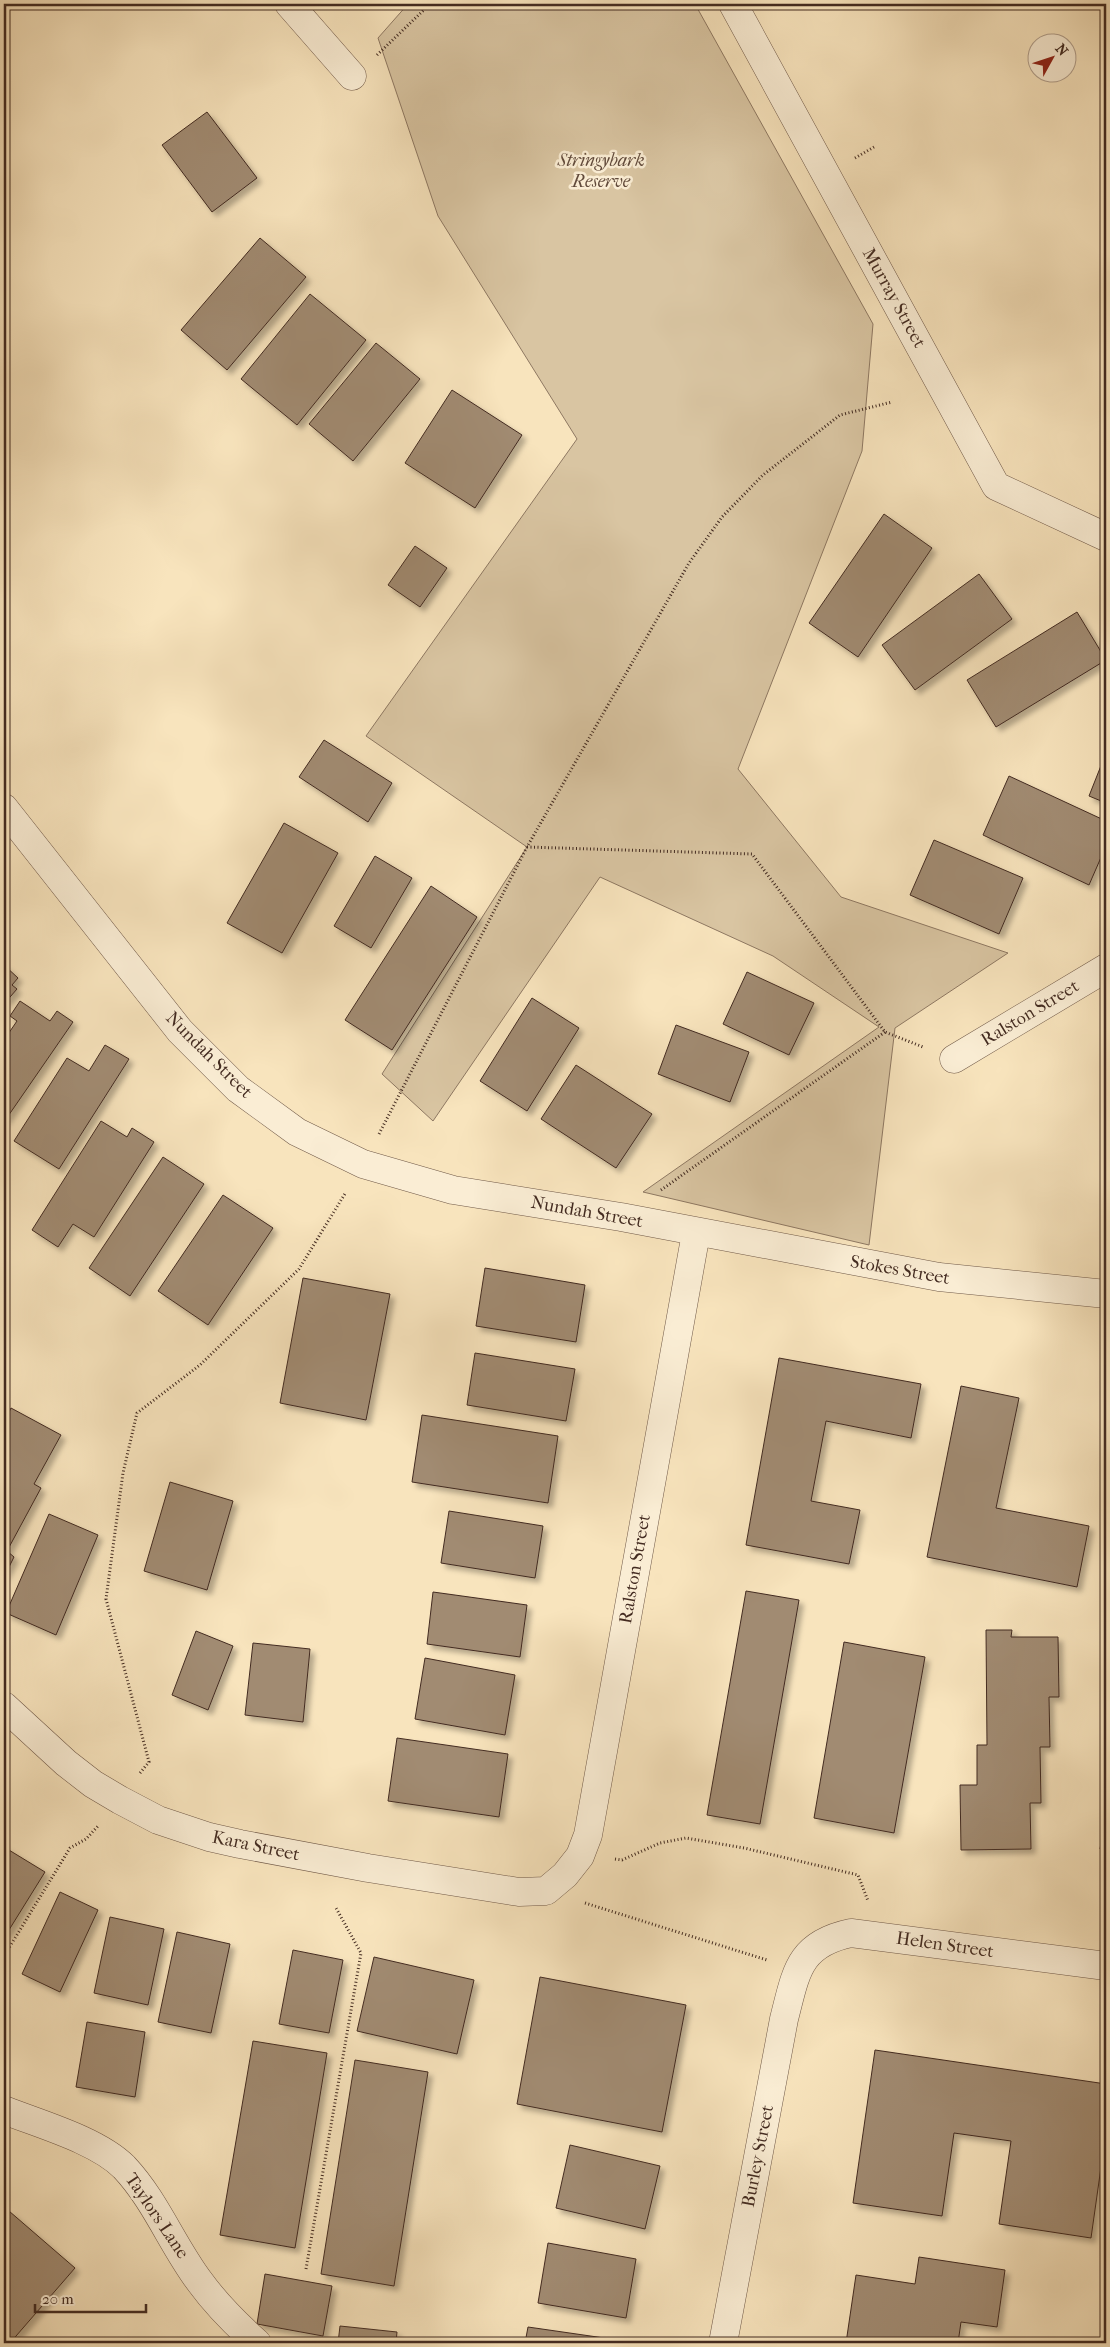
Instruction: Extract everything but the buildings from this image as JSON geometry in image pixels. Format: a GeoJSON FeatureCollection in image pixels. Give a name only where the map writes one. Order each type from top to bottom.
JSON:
{"type":"FeatureCollection","features":[{"type":"Feature","properties":{"kind":"street"},"geometry":{"type":"LineString","coordinates":[[289,4],[352,76]]}},
{"type":"Feature","properties":{"kind":"street","name":"Murray Street"},"geometry":{"type":"LineString","coordinates":[[733,4],[996,486],[1106,537]]}},
{"type":"Feature","properties":{"kind":"street","name":"Nundah Street"},"geometry":{"type":"LineString","coordinates":[[4,808],[180,1031],[238,1089],[297,1132],[363,1164],[453,1190],[621,1218],[696,1233]]}},
{"type":"Feature","properties":{"kind":"street","name":"Ralston Street"},"geometry":{"type":"LineString","coordinates":[[954,1059],[1106,968]]}},
{"type":"Feature","properties":{"kind":"street","name":"Ralston Street"},"geometry":{"type":"LineString","coordinates":[[546,1890],[565,1875],[580,1856],[589,1826],[696,1233]]}},
{"type":"Feature","properties":{"kind":"street","name":"Stokes Street"},"geometry":{"type":"LineString","coordinates":[[696,1233],[939,1277],[1106,1294]]}},
{"type":"Feature","properties":{"kind":"street","name":"Kara Street"},"geometry":{"type":"LineString","coordinates":[[4,1706],[66,1763],[93,1784],[158,1820],[209,1837],[368,1868],[508,1890],[546,1890]]}},
{"type":"Feature","properties":{"kind":"street","name":"Helen Street"},"geometry":{"type":"LineString","coordinates":[[798,1969],[812,1950],[830,1937],[851,1933],[1106,1966]]}},
{"type":"Feature","properties":{"kind":"street","name":"Burley Street"},"geometry":{"type":"LineString","coordinates":[[723,2343],[784,2020],[798,1969]]}},
{"type":"Feature","properties":{"kind":"street","name":"Taylors Lane"},"geometry":{"type":"LineString","coordinates":[[4,2110],[84,2141],[123,2166],[155,2208],[199,2282],[223,2310],[257,2343]]}},
{"type":"Feature","properties":{"kind":"path"},"geometry":{"type":"LineString","coordinates":[[352,76],[389,45],[430,4]]}},
{"type":"Feature","properties":{"kind":"path"},"geometry":{"type":"LineString","coordinates":[[4,1956],[70,1848],[86,1838],[120,1800],[149,1762],[106,1598],[123,1473],[137,1413],[200,1365],[300,1269],[363,1164],[528,847],[688,563],[722,517],[763,475],[840,415],[892,402]]}},
{"type":"Feature","properties":{"kind":"path"},"geometry":{"type":"LineString","coordinates":[[528,847],[752,854],[885,1032],[954,1059]]}},
{"type":"Feature","properties":{"kind":"path"},"geometry":{"type":"LineString","coordinates":[[621,1218],[885,1032]]}},
{"type":"Feature","properties":{"kind":"path"},"geometry":{"type":"LineString","coordinates":[[580,1856],[622,1860],[660,1843],[686,1838],[744,1848],[858,1875],[880,1936]]}},
{"type":"Feature","properties":{"kind":"path"},"geometry":{"type":"LineString","coordinates":[[546,1890],[798,1969]]}},
{"type":"Feature","properties":{"kind":"path"},"geometry":{"type":"LineString","coordinates":[[306,2269],[361,1953],[336,1908]]}},
{"type":"Feature","properties":{"kind":"green space","name":"Stringybark Reserve"},"geometry":{"type":"Polygon","coordinates":[[[408,4],[695,4],[873,324],[862,451],[738,769],[841,897],[1008,953],[895,1028],[869,1245],[643,1192],[879,1027],[773,956],[600,877],[433,1121],[382,1074],[527,847],[366,736],[577,439],[438,216],[378,38],[408,4]]]}}]}
